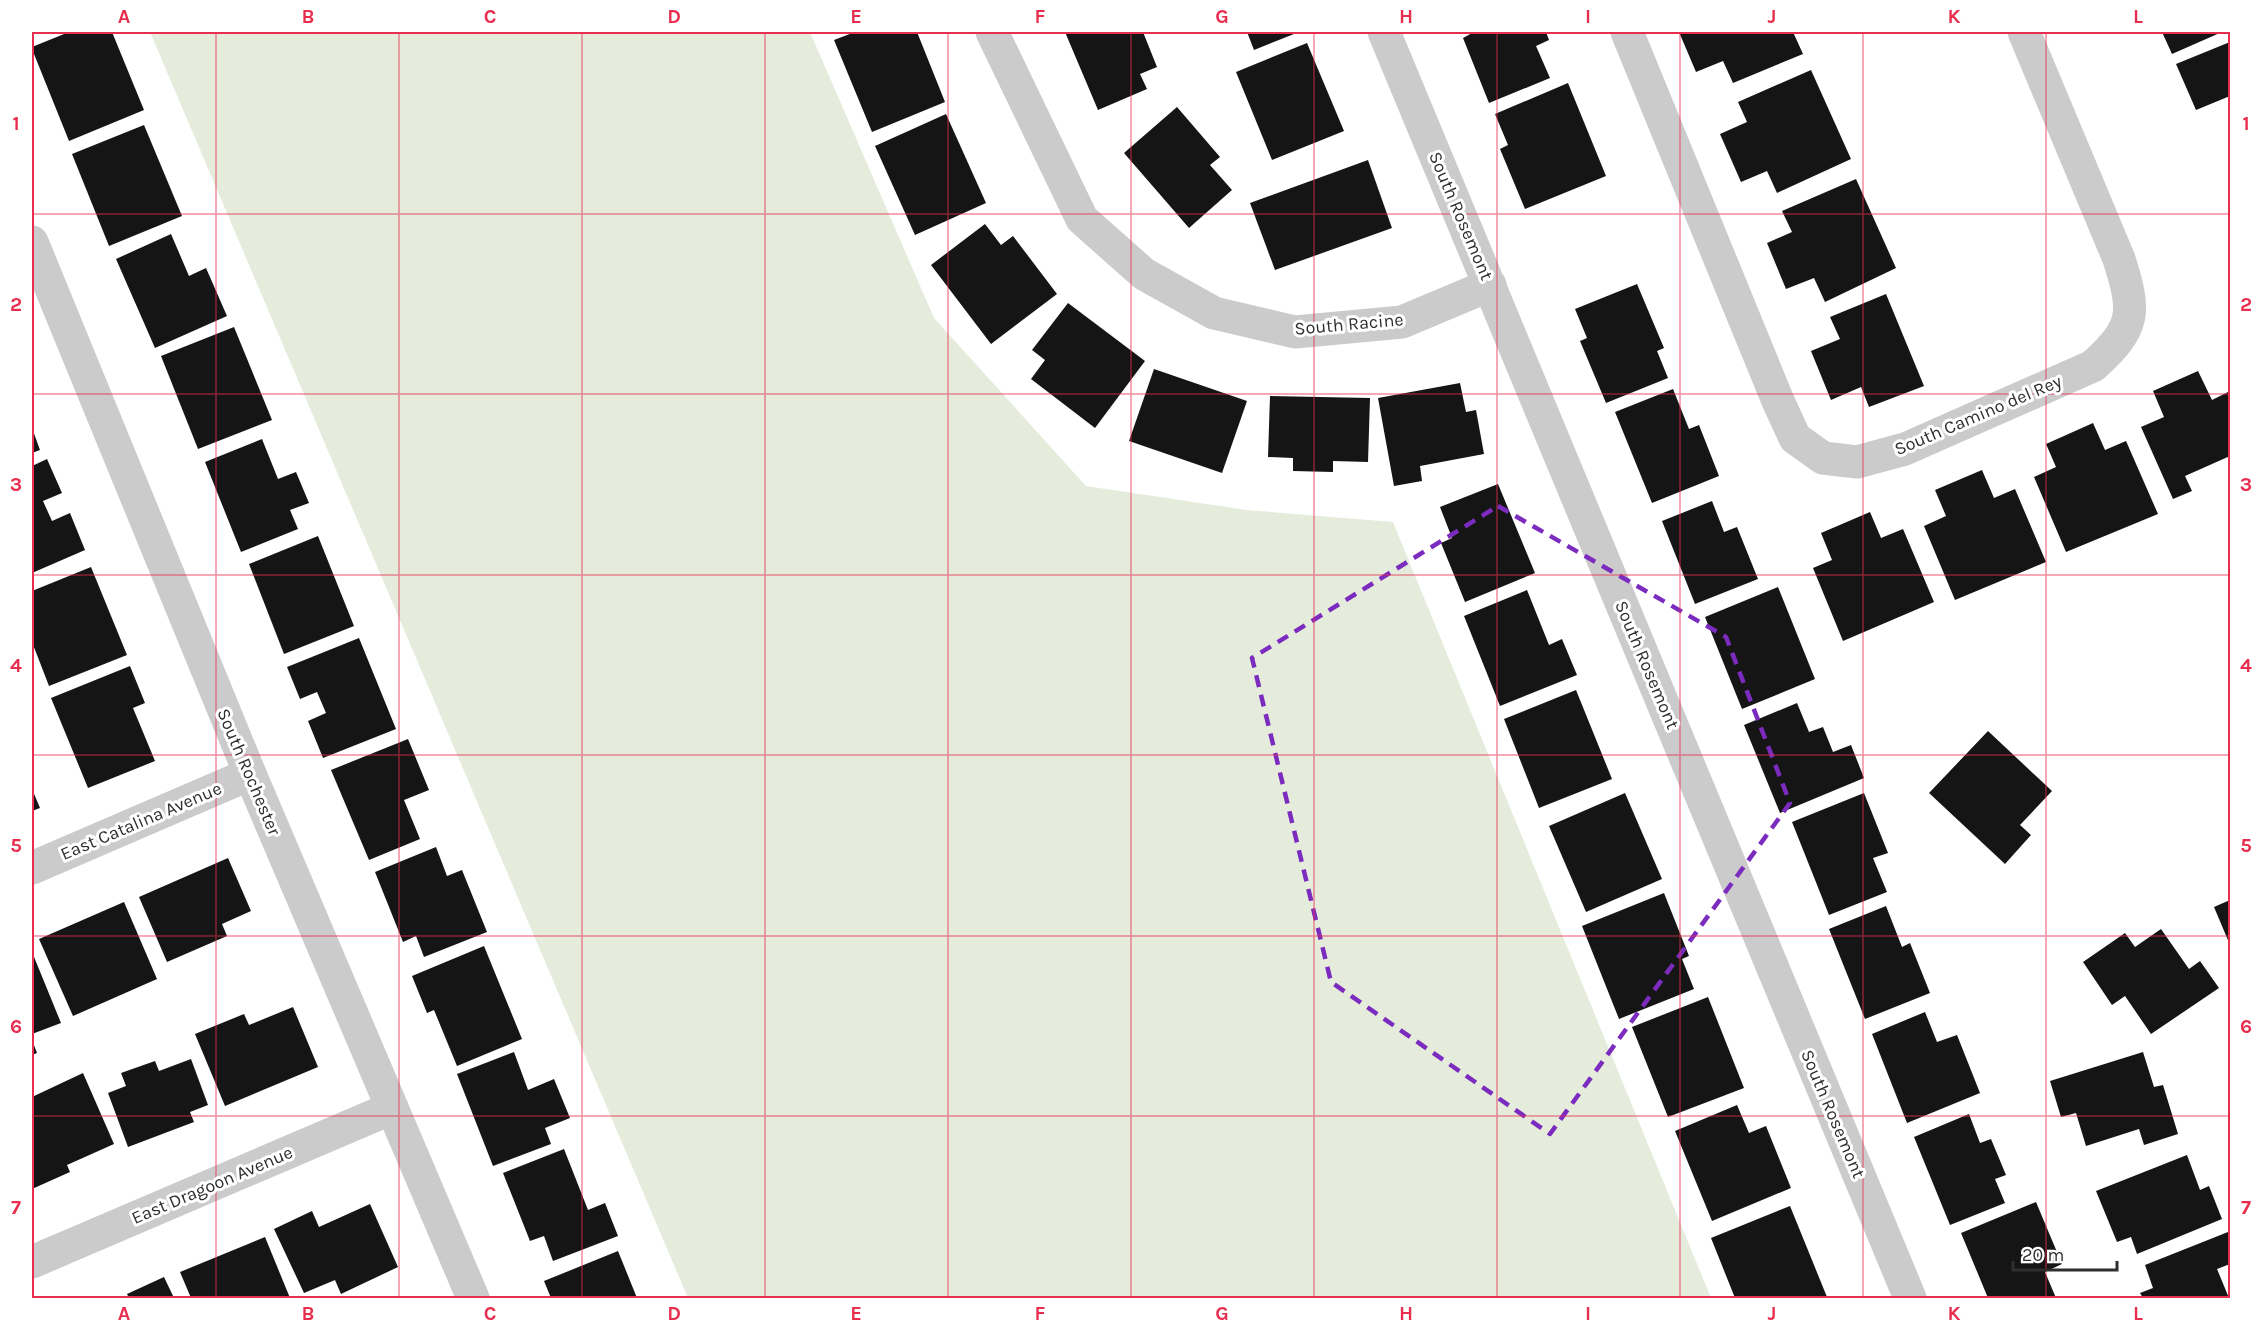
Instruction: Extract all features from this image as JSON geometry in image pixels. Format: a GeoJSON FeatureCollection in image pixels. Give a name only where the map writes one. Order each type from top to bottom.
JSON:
{"type":"FeatureCollection","features":[{"type":"Feature","properties":{"kind":"street","name":"South Racine"},"geometry":{"type":"LineString","coordinates":[[992,32],[1082,219],[1144,274],[1214,314],[1295,332],[1402,322],[1490,285]]}},
{"type":"Feature","properties":{"kind":"street","name":"South Rosemont"},"geometry":{"type":"LineString","coordinates":[[1384,32],[1910,1299]]}},
{"type":"Feature","properties":{"kind":"street","name":"South Camino del Rey"},"geometry":{"type":"LineString","coordinates":[[1626,32],[1778,401],[1796,438],[1823,458],[1857,462],[1905,449],[2093,366],[2117,345],[2130,319],[2130,293],[2119,259],[2024,32]]}},
{"type":"Feature","properties":{"kind":"street","name":"South Rochester"},"geometry":{"type":"LineString","coordinates":[[32,242],[250,774],[473,1299]]}},
{"type":"Feature","properties":{"kind":"street","name":"East Catalina Avenue"},"geometry":{"type":"LineString","coordinates":[[32,868],[250,774]]}},
{"type":"Feature","properties":{"kind":"street","name":"East Dragoon Avenue"},"geometry":{"type":"LineString","coordinates":[[32,1263],[392,1108]]}},
{"type":"Feature","properties":{"kind":"highlighted area"},"geometry":{"type":"Polygon","coordinates":[[[1498,506],[1726,637],[1790,803],[1550,1134],[1331,982],[1252,658],[1498,506]]]}},
{"type":"Feature","properties":{"kind":"green space"},"geometry":{"type":"Polygon","coordinates":[[[150,32],[810,32],[934,318],[1086,486],[1247,510],[1393,522],[1711,1298],[688,1298],[150,32]]]}},
{"type":"Feature","properties":{"kind":"building"},"geometry":{"type":"Polygon","coordinates":[[[69,32],[112,32],[144,110],[69,141],[32,47],[69,32]]]}},
{"type":"Feature","properties":{"kind":"building"},"geometry":{"type":"Polygon","coordinates":[[[855,32],[917,32],[945,102],[872,132],[834,40],[855,32]]]}},
{"type":"Feature","properties":{"kind":"building"},"geometry":{"type":"Polygon","coordinates":[[[1065,32],[1143,32],[1157,67],[1140,74],[1147,89],[1098,110],[1065,32]]]}},
{"type":"Feature","properties":{"kind":"building"},"geometry":{"type":"Polygon","coordinates":[[[1247,32],[1299,32],[1254,50],[1247,32]]]}},
{"type":"Feature","properties":{"kind":"building"},"geometry":{"type":"Polygon","coordinates":[[[1474,32],[1546,32],[1549,40],[1536,46],[1550,78],[1489,103],[1463,38],[1474,32]]]}},
{"type":"Feature","properties":{"kind":"building"},"geometry":{"type":"Polygon","coordinates":[[[1679,32],[1793,32],[1803,54],[1733,83],[1723,61],[1696,72],[1679,32]]]}},
{"type":"Feature","properties":{"kind":"building"},"geometry":{"type":"Polygon","coordinates":[[[2162,32],[2222,32],[2172,54],[2162,32]]]}},
{"type":"Feature","properties":{"kind":"building"},"geometry":{"type":"Polygon","coordinates":[[[2230,42],[2230,96],[2196,110],[2176,64],[2230,42]]]}},
{"type":"Feature","properties":{"kind":"building"},"geometry":{"type":"Polygon","coordinates":[[[1307,43],[1344,131],[1272,160],[1236,72],[1307,43]]]}},
{"type":"Feature","properties":{"kind":"building"},"geometry":{"type":"Polygon","coordinates":[[[1811,70],[1851,159],[1777,193],[1767,171],[1741,182],[1720,134],[1747,122],[1738,102],[1811,70]]]}},
{"type":"Feature","properties":{"kind":"building"},"geometry":{"type":"Polygon","coordinates":[[[1568,83],[1606,176],[1525,209],[1500,149],[1508,145],[1495,114],[1568,83]]]}},
{"type":"Feature","properties":{"kind":"building"},"geometry":{"type":"Polygon","coordinates":[[[1177,107],[1220,157],[1210,165],[1232,190],[1189,228],[1124,153],[1177,107]]]}},
{"type":"Feature","properties":{"kind":"building"},"geometry":{"type":"Polygon","coordinates":[[[946,114],[986,203],[915,235],[875,146],[946,114]]]}},
{"type":"Feature","properties":{"kind":"building"},"geometry":{"type":"Polygon","coordinates":[[[144,125],[182,216],[109,246],[72,154],[144,125]]]}},
{"type":"Feature","properties":{"kind":"building"},"geometry":{"type":"Polygon","coordinates":[[[1368,160],[1392,228],[1275,270],[1250,203],[1368,160]]]}},
{"type":"Feature","properties":{"kind":"building"},"geometry":{"type":"Polygon","coordinates":[[[1856,179],[1896,268],[1825,302],[1814,278],[1786,289],[1767,243],[1792,232],[1782,211],[1856,179]]]}},
{"type":"Feature","properties":{"kind":"building"},"geometry":{"type":"Polygon","coordinates":[[[985,224],[1001,245],[1013,236],[1057,294],[991,344],[931,265],[985,224]]]}},
{"type":"Feature","properties":{"kind":"building"},"geometry":{"type":"Polygon","coordinates":[[[171,234],[189,276],[206,268],[227,316],[155,348],[116,259],[171,234]]]}},
{"type":"Feature","properties":{"kind":"building"},"geometry":{"type":"Polygon","coordinates":[[[1637,284],[1664,348],[1657,351],[1668,378],[1606,403],[1580,341],[1587,338],[1575,309],[1637,284]]]}},
{"type":"Feature","properties":{"kind":"building"},"geometry":{"type":"Polygon","coordinates":[[[1886,294],[1924,386],[1869,407],[1861,387],[1831,400],[1811,351],[1840,339],[1830,317],[1886,294]]]}},
{"type":"Feature","properties":{"kind":"building"},"geometry":{"type":"Polygon","coordinates":[[[1068,303],[1145,361],[1095,428],[1031,379],[1045,360],[1032,350],[1068,303]]]}},
{"type":"Feature","properties":{"kind":"building"},"geometry":{"type":"Polygon","coordinates":[[[234,327],[272,420],[198,449],[161,356],[234,327]]]}},
{"type":"Feature","properties":{"kind":"building"},"geometry":{"type":"Polygon","coordinates":[[[1154,369],[1247,401],[1222,473],[1129,441],[1154,369]]]}},
{"type":"Feature","properties":{"kind":"building"},"geometry":{"type":"Polygon","coordinates":[[[2198,371],[2212,400],[2230,391],[2230,456],[2185,476],[2192,491],[2173,499],[2141,427],[2164,417],[2153,391],[2198,371]]]}},
{"type":"Feature","properties":{"kind":"building"},"geometry":{"type":"Polygon","coordinates":[[[1460,383],[1466,412],[1476,410],[1484,454],[1420,466],[1422,481],[1394,486],[1378,398],[1460,383]]]}},
{"type":"Feature","properties":{"kind":"building"},"geometry":{"type":"Polygon","coordinates":[[[1673,389],[1689,429],[1699,425],[1719,476],[1652,503],[1615,412],[1673,389]]]}},
{"type":"Feature","properties":{"kind":"building"},"geometry":{"type":"Polygon","coordinates":[[[1270,396],[1370,398],[1368,462],[1333,461],[1333,472],[1293,471],[1293,458],[1268,457],[1270,396]]]}},
{"type":"Feature","properties":{"kind":"building"},"geometry":{"type":"Polygon","coordinates":[[[2093,423],[2105,450],[2126,441],[2158,514],[2066,552],[2034,477],[2056,467],[2046,444],[2093,423]]]}},
{"type":"Feature","properties":{"kind":"building"},"geometry":{"type":"Polygon","coordinates":[[[32,428],[40,450],[32,453],[32,428]]]}},
{"type":"Feature","properties":{"kind":"building"},"geometry":{"type":"Polygon","coordinates":[[[262,439],[278,479],[296,472],[309,503],[290,510],[298,529],[241,552],[205,462],[262,439]]]}},
{"type":"Feature","properties":{"kind":"building"},"geometry":{"type":"Polygon","coordinates":[[[47,459],[62,493],[43,501],[52,521],[70,513],[85,550],[32,573],[32,466],[47,459]]]}},
{"type":"Feature","properties":{"kind":"building"},"geometry":{"type":"Polygon","coordinates":[[[1982,470],[1994,498],[2015,489],[2046,562],[1955,600],[1924,526],[1946,516],[1935,490],[1982,470]]]}},
{"type":"Feature","properties":{"kind":"building"},"geometry":{"type":"Polygon","coordinates":[[[1498,484],[1535,573],[1465,602],[1441,543],[1452,538],[1440,507],[1498,484]]]}},
{"type":"Feature","properties":{"kind":"building"},"geometry":{"type":"Polygon","coordinates":[[[1712,501],[1724,532],[1737,527],[1758,579],[1695,604],[1662,521],[1712,501]]]}},
{"type":"Feature","properties":{"kind":"building"},"geometry":{"type":"Polygon","coordinates":[[[1870,512],[1881,538],[1903,529],[1934,602],[1843,641],[1813,568],[1832,560],[1821,533],[1870,512]]]}},
{"type":"Feature","properties":{"kind":"building"},"geometry":{"type":"Polygon","coordinates":[[[318,536],[354,626],[284,654],[249,564],[318,536]]]}},
{"type":"Feature","properties":{"kind":"building"},"geometry":{"type":"Polygon","coordinates":[[[91,567],[127,655],[49,686],[32,642],[32,591],[91,567]]]}},
{"type":"Feature","properties":{"kind":"building"},"geometry":{"type":"Polygon","coordinates":[[[1778,587],[1815,679],[1742,709],[1705,617],[1778,587]]]}},
{"type":"Feature","properties":{"kind":"building"},"geometry":{"type":"Polygon","coordinates":[[[1527,590],[1549,645],[1562,639],[1577,675],[1500,706],[1464,616],[1527,590]]]}},
{"type":"Feature","properties":{"kind":"building"},"geometry":{"type":"Polygon","coordinates":[[[359,638],[396,729],[323,758],[308,721],[326,713],[317,692],[300,699],[287,667],[359,638]]]}},
{"type":"Feature","properties":{"kind":"building"},"geometry":{"type":"Polygon","coordinates":[[[130,666],[145,703],[133,708],[155,761],[88,788],[51,698],[130,666]]]}},
{"type":"Feature","properties":{"kind":"building"},"geometry":{"type":"Polygon","coordinates":[[[1576,690],[1612,779],[1539,808],[1504,719],[1576,690]]]}},
{"type":"Feature","properties":{"kind":"building"},"geometry":{"type":"Polygon","coordinates":[[[1797,703],[1809,732],[1823,727],[1833,752],[1851,745],[1864,778],[1780,813],[1744,725],[1797,703]]]}},
{"type":"Feature","properties":{"kind":"building"},"geometry":{"type":"Polygon","coordinates":[[[1988,731],[2052,791],[2020,825],[2031,835],[2005,864],[1929,793],[1988,731]]]}},
{"type":"Feature","properties":{"kind":"building"},"geometry":{"type":"Polygon","coordinates":[[[408,739],[429,790],[404,800],[420,839],[369,860],[331,770],[408,739]]]}},
{"type":"Feature","properties":{"kind":"building"},"geometry":{"type":"Polygon","coordinates":[[[32,789],[40,808],[32,811],[32,789]]]}},
{"type":"Feature","properties":{"kind":"building"},"geometry":{"type":"Polygon","coordinates":[[[1625,793],[1662,879],[1586,912],[1549,826],[1625,793]]]}},
{"type":"Feature","properties":{"kind":"building"},"geometry":{"type":"Polygon","coordinates":[[[1864,793],[1888,853],[1873,858],[1887,892],[1829,915],[1792,822],[1864,793]]]}},
{"type":"Feature","properties":{"kind":"building"},"geometry":{"type":"Polygon","coordinates":[[[436,847],[447,876],[462,870],[487,932],[424,957],[416,936],[403,942],[375,872],[436,847]]]}},
{"type":"Feature","properties":{"kind":"building"},"geometry":{"type":"Polygon","coordinates":[[[228,858],[251,911],[222,924],[227,936],[167,962],[139,897],[228,858]]]}},
{"type":"Feature","properties":{"kind":"building"},"geometry":{"type":"Polygon","coordinates":[[[1664,893],[1689,956],[1682,959],[1694,989],[1619,1019],[1582,926],[1664,893]]]}},
{"type":"Feature","properties":{"kind":"building"},"geometry":{"type":"Polygon","coordinates":[[[2230,900],[2230,945],[2214,907],[2230,900]]]}},
{"type":"Feature","properties":{"kind":"building"},"geometry":{"type":"Polygon","coordinates":[[[124,902],[157,979],[73,1016],[39,939],[124,902]]]}},
{"type":"Feature","properties":{"kind":"building"},"geometry":{"type":"Polygon","coordinates":[[[1886,906],[1902,947],[1910,943],[1930,993],[1865,1019],[1829,929],[1886,906]]]}},
{"type":"Feature","properties":{"kind":"building"},"geometry":{"type":"Polygon","coordinates":[[[2161,929],[2189,969],[2200,961],[2219,988],[2151,1034],[2125,996],[2112,1005],[2083,962],[2125,933],[2135,947],[2161,929]]]}},
{"type":"Feature","properties":{"kind":"building"},"geometry":{"type":"Polygon","coordinates":[[[484,946],[522,1039],[457,1066],[434,1010],[427,1013],[412,976],[484,946]]]}},
{"type":"Feature","properties":{"kind":"building"},"geometry":{"type":"Polygon","coordinates":[[[32,952],[61,1023],[32,1034],[32,952]]]}},
{"type":"Feature","properties":{"kind":"building"},"geometry":{"type":"Polygon","coordinates":[[[1708,997],[1744,1088],[1668,1117],[1632,1027],[1708,997]]]}},
{"type":"Feature","properties":{"kind":"building"},"geometry":{"type":"Polygon","coordinates":[[[293,1007],[318,1067],[225,1106],[195,1034],[244,1014],[249,1025],[293,1007]]]}},
{"type":"Feature","properties":{"kind":"building"},"geometry":{"type":"Polygon","coordinates":[[[1925,1012],[1937,1042],[1957,1035],[1980,1093],[1907,1123],[1872,1034],[1925,1012]]]}},
{"type":"Feature","properties":{"kind":"building"},"geometry":{"type":"Polygon","coordinates":[[[32,1040],[37,1053],[32,1055],[32,1040]]]}},
{"type":"Feature","properties":{"kind":"building"},"geometry":{"type":"Polygon","coordinates":[[[514,1052],[528,1090],[554,1079],[570,1118],[545,1128],[551,1144],[493,1166],[457,1074],[514,1052]]]}},
{"type":"Feature","properties":{"kind":"building"},"geometry":{"type":"Polygon","coordinates":[[[2143,1052],[2154,1087],[2163,1085],[2178,1134],[2144,1145],[2139,1129],[2086,1146],[2076,1113],[2061,1117],[2050,1081],[2143,1052]]]}},
{"type":"Feature","properties":{"kind":"building"},"geometry":{"type":"Polygon","coordinates":[[[191,1059],[208,1105],[190,1112],[194,1122],[128,1147],[108,1093],[126,1086],[121,1073],[155,1061],[159,1071],[191,1059]]]}},
{"type":"Feature","properties":{"kind":"building"},"geometry":{"type":"Polygon","coordinates":[[[83,1073],[114,1144],[67,1165],[70,1172],[32,1189],[32,1097],[83,1073]]]}},
{"type":"Feature","properties":{"kind":"building"},"geometry":{"type":"Polygon","coordinates":[[[1737,1105],[1749,1133],[1766,1126],[1791,1188],[1712,1221],[1675,1131],[1737,1105]]]}},
{"type":"Feature","properties":{"kind":"building"},"geometry":{"type":"Polygon","coordinates":[[[1969,1114],[1980,1143],[1991,1139],[2006,1175],[1995,1179],[2005,1203],[1950,1225],[1914,1137],[1969,1114]]]}},
{"type":"Feature","properties":{"kind":"building"},"geometry":{"type":"Polygon","coordinates":[[[564,1149],[588,1210],[605,1203],[618,1236],[553,1261],[544,1236],[530,1241],[503,1173],[564,1149]]]}},
{"type":"Feature","properties":{"kind":"building"},"geometry":{"type":"Polygon","coordinates":[[[2187,1155],[2200,1190],[2209,1186],[2222,1219],[2137,1254],[2131,1237],[2117,1242],[2096,1191],[2187,1155]]]}},
{"type":"Feature","properties":{"kind":"building"},"geometry":{"type":"Polygon","coordinates":[[[2036,1202],[2062,1264],[2045,1272],[2056,1298],[1988,1298],[1961,1233],[2036,1202]]]}},
{"type":"Feature","properties":{"kind":"building"},"geometry":{"type":"Polygon","coordinates":[[[370,1204],[398,1267],[341,1294],[335,1280],[304,1293],[274,1229],[312,1211],[319,1227],[370,1204]]]}},
{"type":"Feature","properties":{"kind":"building"},"geometry":{"type":"Polygon","coordinates":[[[1790,1206],[1827,1297],[1735,1298],[1711,1238],[1790,1206]]]}},
{"type":"Feature","properties":{"kind":"building"},"geometry":{"type":"Polygon","coordinates":[[[2228,1232],[2230,1264],[2217,1269],[2229,1298],[2143,1298],[2140,1293],[2153,1288],[2145,1265],[2228,1232]]]}},
{"type":"Feature","properties":{"kind":"building"},"geometry":{"type":"Polygon","coordinates":[[[265,1237],[290,1298],[191,1298],[180,1272],[265,1237]]]}},
{"type":"Feature","properties":{"kind":"building"},"geometry":{"type":"Polygon","coordinates":[[[618,1251],[637,1298],[551,1298],[544,1281],[618,1251]]]}},
{"type":"Feature","properties":{"kind":"building"},"geometry":{"type":"Polygon","coordinates":[[[164,1277],[174,1298],[129,1298],[127,1294],[164,1277]]]}}]}
